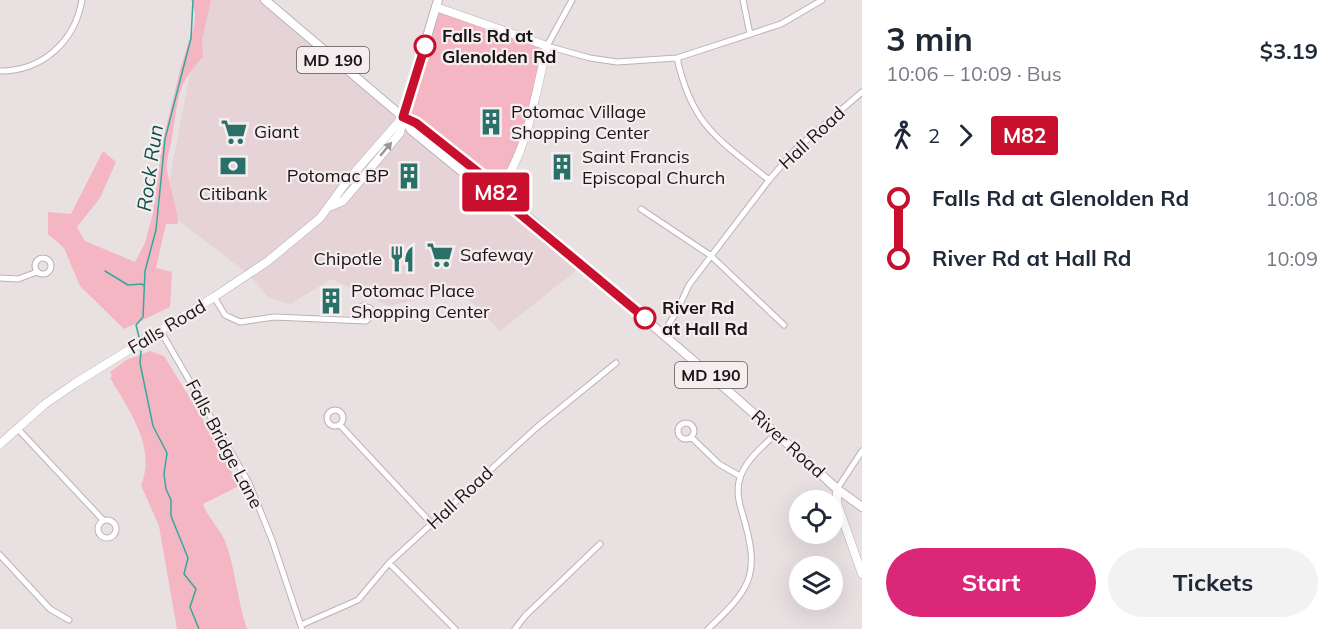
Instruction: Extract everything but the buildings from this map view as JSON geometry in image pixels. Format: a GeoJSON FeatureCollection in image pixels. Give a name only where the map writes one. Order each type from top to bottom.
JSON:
{"type":"FeatureCollection","features":[{"type":"Feature","properties":{"kind":"main road","name":"River Road"},"geometry":{"type":"LineString","coordinates":[[265,0],[403,117],[411,130],[483,189],[496,194],[663,333],[837,489],[862,507]]}},
{"type":"Feature","properties":{"kind":"main road","name":"Falls Road"},"geometry":{"type":"LineString","coordinates":[[0,444],[74,384],[268,261],[331,206],[334,197],[403,117],[437,3]]}},
{"type":"Feature","properties":{"kind":"main road"},"geometry":{"type":"LineString","coordinates":[[437,3],[547,46],[517,159],[507,181],[496,194]]}},
{"type":"Feature","properties":{"kind":"main road"},"geometry":{"type":"LineString","coordinates":[[837,489],[837,503],[862,574]]}},
{"type":"Feature","properties":{"kind":"street"},"geometry":{"type":"LineString","coordinates":[[0,71],[14,70],[39,63],[53,54],[72,32],[82,0]]}},
{"type":"Feature","properties":{"kind":"street"},"geometry":{"type":"LineString","coordinates":[[572,0],[547,46],[590,58],[617,62],[677,58],[781,24],[822,0]]}},
{"type":"Feature","properties":{"kind":"street"},"geometry":{"type":"LineString","coordinates":[[743,0],[750,34]]}},
{"type":"Feature","properties":{"kind":"street"},"geometry":{"type":"LineString","coordinates":[[677,58],[688,98],[702,123],[769,180]]}},
{"type":"Feature","properties":{"kind":"street","name":"Hall Road"},"geometry":{"type":"LineString","coordinates":[[663,333],[676,313],[689,285],[769,180],[795,150],[862,92]]}},
{"type":"Feature","properties":{"kind":"street"},"geometry":{"type":"LineString","coordinates":[[641,209],[649,217],[710,255],[784,325]]}},
{"type":"Feature","properties":{"kind":"street"},"geometry":{"type":"LineString","coordinates":[[0,278],[18,279],[37,272]]}},
{"type":"Feature","properties":{"kind":"street"},"geometry":{"type":"LineString","coordinates":[[214,297],[225,315],[240,322],[274,317],[359,319]]}},
{"type":"Feature","properties":{"kind":"street","name":"Falls Bridge Lane"},"geometry":{"type":"LineString","coordinates":[[160,330],[249,483],[272,540],[302,627]]}},
{"type":"Feature","properties":{"kind":"street","name":"Hall Road"},"geometry":{"type":"LineString","coordinates":[[302,627],[358,600],[389,563],[536,428],[616,363]]}},
{"type":"Feature","properties":{"kind":"street"},"geometry":{"type":"LineString","coordinates":[[340,425],[432,524]]}},
{"type":"Feature","properties":{"kind":"street"},"geometry":{"type":"LineString","coordinates":[[17,428],[103,520]]}},
{"type":"Feature","properties":{"kind":"street"},"geometry":{"type":"LineString","coordinates":[[708,629],[747,586],[752,570],[753,553],[738,500],[740,476],[752,457],[777,433]]}},
{"type":"Feature","properties":{"kind":"street"},"geometry":{"type":"LineString","coordinates":[[691,437],[719,464],[740,476]]}},
{"type":"Feature","properties":{"kind":"street"},"geometry":{"type":"LineString","coordinates":[[837,489],[862,451]]}},
{"type":"Feature","properties":{"kind":"street"},"geometry":{"type":"LineString","coordinates":[[515,629],[525,616],[600,544]]}},
{"type":"Feature","properties":{"kind":"street"},"geometry":{"type":"LineString","coordinates":[[0,555],[50,609],[69,620]]}},
{"type":"Feature","properties":{"kind":"street"},"geometry":{"type":"LineString","coordinates":[[389,563],[455,629]]}},
{"type":"Feature","properties":{"kind":"shaded area"},"geometry":{"type":"Polygon","coordinates":[[[191,0],[211,0],[202,40],[203,57],[183,85],[167,161],[178,224],[166,224],[156,268],[172,272],[170,307],[124,329],[80,286],[64,248],[48,234],[48,212],[71,214],[103,151],[116,162],[100,198],[77,227],[85,241],[135,262],[145,243],[153,213],[162,144],[181,66],[194,27],[195,13],[191,0]]]}},
{"type":"Feature","properties":{"kind":"shaded area"},"geometry":{"type":"Polygon","coordinates":[[[204,0],[266,0],[483,189],[496,194],[582,266],[500,331],[462,293],[436,295],[389,306],[331,279],[291,304],[269,298],[248,274],[164,209],[204,0]]]}},
{"type":"Feature","properties":{"kind":"shaded area"},"geometry":{"type":"Polygon","coordinates":[[[436,7],[547,46],[517,159],[496,194],[483,189],[403,117],[436,7]]]}},
{"type":"Feature","properties":{"kind":"shaded area"},"geometry":{"type":"Polygon","coordinates":[[[150,351],[164,356],[213,436],[239,486],[203,504],[225,541],[247,629],[177,629],[159,526],[141,485],[145,471],[143,443],[132,415],[110,378],[112,376],[110,372],[126,360],[150,351]]]}},
{"type":"Feature","properties":{"kind":"waterway","name":"Rock Run"},"geometry":{"type":"LineString","coordinates":[[139,337],[136,325],[143,317],[145,271],[156,230],[165,139],[191,38],[193,0]]}},
{"type":"Feature","properties":{"kind":"waterway"},"geometry":{"type":"LineString","coordinates":[[105,271],[128,285],[142,284],[144,286]]}},
{"type":"Feature","properties":{"kind":"waterway","name":"Rock Run"},"geometry":{"type":"LineString","coordinates":[[141,351],[140,363],[153,426],[167,453],[164,474],[166,489],[171,500],[171,516],[188,558],[184,574],[196,589],[190,607],[199,629]]}},
{"type":"Feature","properties":{"kind":"bus line","name":"M82"},"geometry":{"type":"LineString","coordinates":[[425,46],[403,117],[416,123],[493,184],[496,194],[645,318]]}},
{"type":"Feature","properties":{"kind":"place","name":"Falls Rd at Glenolden Rd"},"geometry":{"type":"Point","coordinates":[425,46]}},
{"type":"Feature","properties":{"kind":"place","name":"Potomac Village Shopping Center"},"geometry":{"type":"Point","coordinates":[491,122]}},
{"type":"Feature","properties":{"kind":"place","name":"Giant"},"geometry":{"type":"Point","coordinates":[234,132]}},
{"type":"Feature","properties":{"kind":"place","name":"Citibank"},"geometry":{"type":"Point","coordinates":[233,166]}},
{"type":"Feature","properties":{"kind":"place","name":"Saint Francis Episcopal Church"},"geometry":{"type":"Point","coordinates":[562,167]}},
{"type":"Feature","properties":{"kind":"place","name":"Potomac BP"},"geometry":{"type":"Point","coordinates":[409,176]}},
{"type":"Feature","properties":{"kind":"place","name":"Safeway"},"geometry":{"type":"Point","coordinates":[440,255]}},
{"type":"Feature","properties":{"kind":"place","name":"Chipotle"},"geometry":{"type":"Point","coordinates":[402,259]}},
{"type":"Feature","properties":{"kind":"place","name":"Potomac Place Shopping Center"},"geometry":{"type":"Point","coordinates":[331,301]}},
{"type":"Feature","properties":{"kind":"place","name":"River Rd at Hall Rd"},"geometry":{"type":"Point","coordinates":[645,318]}}]}
